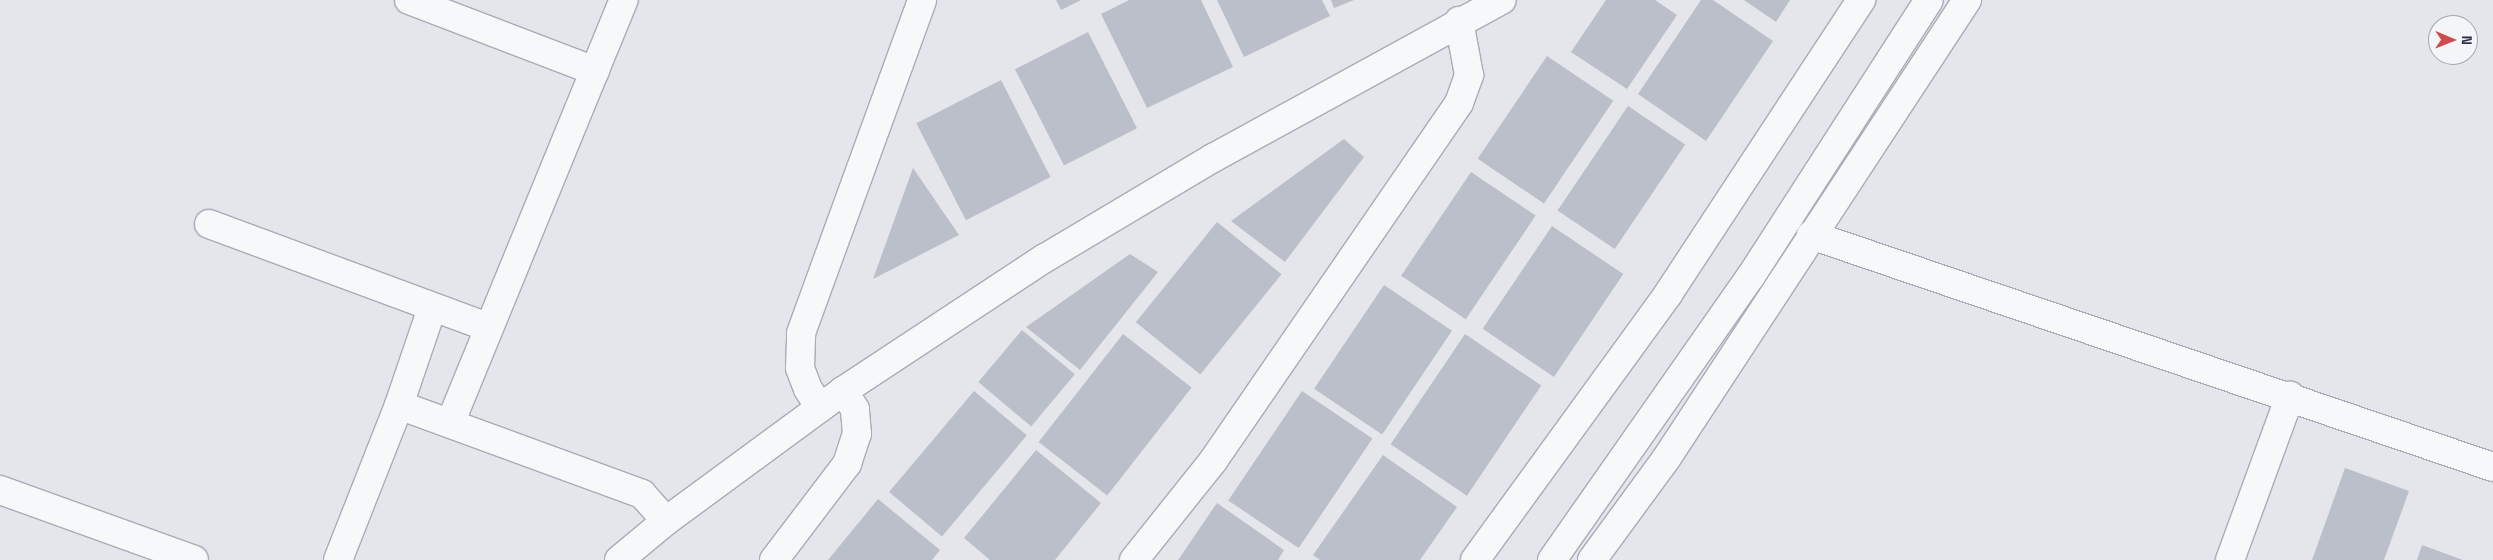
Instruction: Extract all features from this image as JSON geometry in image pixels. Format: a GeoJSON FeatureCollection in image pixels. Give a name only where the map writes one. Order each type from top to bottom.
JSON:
{"type":"FeatureCollection","features":[{"type":"Feature","properties":{"kind":"street"},"geometry":{"type":"LineString","coordinates":[[409,0],[595,71]]}},
{"type":"Feature","properties":{"kind":"street"},"geometry":{"type":"LineString","coordinates":[[451,421],[488,326],[624,0]]}},
{"type":"Feature","properties":{"kind":"street"},"geometry":{"type":"LineString","coordinates":[[820,408],[808,389],[800,368],[801,332],[922,0]]}},
{"type":"Feature","properties":{"kind":"street"},"geometry":{"type":"LineString","coordinates":[[619,560],[666,521],[843,391],[1044,258],[1213,158],[1459,21],[1502,0]]}},
{"type":"Feature","properties":{"kind":"street"},"geometry":{"type":"LineString","coordinates":[[1475,560],[1668,294],[1861,0]]}},
{"type":"Feature","properties":{"kind":"street"},"geometry":{"type":"LineString","coordinates":[[1552,560],[1751,276],[1930,0]]}},
{"type":"Feature","properties":{"kind":"street"},"geometry":{"type":"LineString","coordinates":[[1592,560],[1666,459],[1811,235],[1967,0]]}},
{"type":"Feature","properties":{"kind":"street"},"geometry":{"type":"LineString","coordinates":[[1134,560],[1212,461],[1459,102],[1469,75],[1459,21]]}},
{"type":"Feature","properties":{"kind":"street"},"geometry":{"type":"LineString","coordinates":[[209,224],[432,308],[488,326]]}},
{"type":"Feature","properties":{"kind":"street"},"geometry":{"type":"LineString","coordinates":[[1811,235],[2290,396],[2493,467]]}},
{"type":"Feature","properties":{"kind":"street"},"geometry":{"type":"LineString","coordinates":[[338,560],[399,405],[432,308]]}},
{"type":"Feature","properties":{"kind":"street"},"geometry":{"type":"LineString","coordinates":[[774,560],[847,464],[857,434],[855,409],[843,391]]}},
{"type":"Feature","properties":{"kind":"street"},"geometry":{"type":"LineString","coordinates":[[2230,560],[2290,396]]}},
{"type":"Feature","properties":{"kind":"street"},"geometry":{"type":"LineString","coordinates":[[399,405],[451,421],[642,494],[666,521]]}},
{"type":"Feature","properties":{"kind":"street"},"geometry":{"type":"LineString","coordinates":[[0,490],[194,560]]}},
{"type":"Feature","properties":{"kind":"building"},"geometry":{"type":"Polygon","coordinates":[[[1056,0],[1081,0],[1061,10],[1056,0]]]}},
{"type":"Feature","properties":{"kind":"building"},"geometry":{"type":"Polygon","coordinates":[[[1129,0],[1201,0],[1233,67],[1147,108],[1101,14],[1129,0]]]}},
{"type":"Feature","properties":{"kind":"building"},"geometry":{"type":"Polygon","coordinates":[[[1217,0],[1322,0],[1330,16],[1244,57],[1217,0]]]}},
{"type":"Feature","properties":{"kind":"building"},"geometry":{"type":"Polygon","coordinates":[[[1331,0],[1354,0],[1334,8],[1331,0]]]}},
{"type":"Feature","properties":{"kind":"building"},"geometry":{"type":"Polygon","coordinates":[[[1606,0],[1655,0],[1677,15],[1627,89],[1571,52],[1606,0]]]}},
{"type":"Feature","properties":{"kind":"building"},"geometry":{"type":"Polygon","coordinates":[[[1701,0],[1713,0],[1773,41],[1706,141],[1638,94],[1701,0]]]}},
{"type":"Feature","properties":{"kind":"building"},"geometry":{"type":"Polygon","coordinates":[[[1744,0],[1790,0],[1776,22],[1744,0]]]}},
{"type":"Feature","properties":{"kind":"building"},"geometry":{"type":"Polygon","coordinates":[[[1088,32],[1137,128],[1064,165],[1015,69],[1088,32]]]}},
{"type":"Feature","properties":{"kind":"building"},"geometry":{"type":"Polygon","coordinates":[[[1547,56],[1613,101],[1544,204],[1478,159],[1547,56]]]}},
{"type":"Feature","properties":{"kind":"building"},"geometry":{"type":"Polygon","coordinates":[[[1001,80],[1050,177],[966,220],[916,123],[1001,80]]]}},
{"type":"Feature","properties":{"kind":"building"},"geometry":{"type":"Polygon","coordinates":[[[1628,106],[1685,145],[1615,249],[1558,210],[1628,106]]]}},
{"type":"Feature","properties":{"kind":"building"},"geometry":{"type":"Polygon","coordinates":[[[1344,139],[1364,157],[1285,262],[1231,221],[1344,139]]]}},
{"type":"Feature","properties":{"kind":"building"},"geometry":{"type":"Polygon","coordinates":[[[913,168],[959,235],[873,279],[913,168]]]}},
{"type":"Feature","properties":{"kind":"building"},"geometry":{"type":"Polygon","coordinates":[[[1471,172],[1536,216],[1466,319],[1401,276],[1471,172]]]}},
{"type":"Feature","properties":{"kind":"building"},"geometry":{"type":"Polygon","coordinates":[[[1217,222],[1282,274],[1200,374],[1136,322],[1217,222]]]}},
{"type":"Feature","properties":{"kind":"building"},"geometry":{"type":"Polygon","coordinates":[[[1552,226],[1623,274],[1554,377],[1483,329],[1552,226]]]}},
{"type":"Feature","properties":{"kind":"building"},"geometry":{"type":"Polygon","coordinates":[[[1130,254],[1158,272],[1080,370],[1026,327],[1130,254]]]}},
{"type":"Feature","properties":{"kind":"building"},"geometry":{"type":"Polygon","coordinates":[[[1384,285],[1452,331],[1382,434],[1314,389],[1384,285]]]}},
{"type":"Feature","properties":{"kind":"building"},"geometry":{"type":"Polygon","coordinates":[[[1022,330],[1075,374],[1031,426],[978,382],[1022,330]]]}},
{"type":"Feature","properties":{"kind":"building"},"geometry":{"type":"Polygon","coordinates":[[[1123,334],[1192,388],[1107,496],[1039,442],[1123,334]]]}},
{"type":"Feature","properties":{"kind":"building"},"geometry":{"type":"Polygon","coordinates":[[[1465,334],[1541,385],[1467,496],[1391,444],[1465,334]]]}},
{"type":"Feature","properties":{"kind":"building"},"geometry":{"type":"Polygon","coordinates":[[[974,391],[1027,435],[942,536],[889,492],[974,391]]]}},
{"type":"Feature","properties":{"kind":"building"},"geometry":{"type":"Polygon","coordinates":[[[1302,391],[1372,439],[1299,548],[1228,500],[1302,391]]]}},
{"type":"Feature","properties":{"kind":"building"},"geometry":{"type":"Polygon","coordinates":[[[1036,450],[1101,503],[1055,560],[990,560],[964,538],[1036,450]]]}},
{"type":"Feature","properties":{"kind":"building"},"geometry":{"type":"Polygon","coordinates":[[[1383,455],[1457,507],[1420,560],[1320,560],[1313,555],[1383,455]]]}},
{"type":"Feature","properties":{"kind":"building"},"geometry":{"type":"Polygon","coordinates":[[[2345,468],[2409,491],[2384,560],[2312,560],[2345,468]]]}},
{"type":"Feature","properties":{"kind":"building"},"geometry":{"type":"Polygon","coordinates":[[[878,499],[940,550],[932,560],[828,560],[878,499]]]}},
{"type":"Feature","properties":{"kind":"building"},"geometry":{"type":"Polygon","coordinates":[[[1217,503],[1284,550],[1278,560],[1178,560],[1217,503]]]}},
{"type":"Feature","properties":{"kind":"building"},"geometry":{"type":"Polygon","coordinates":[[[2422,545],[2463,560],[2417,560],[2422,545]]]}}]}
